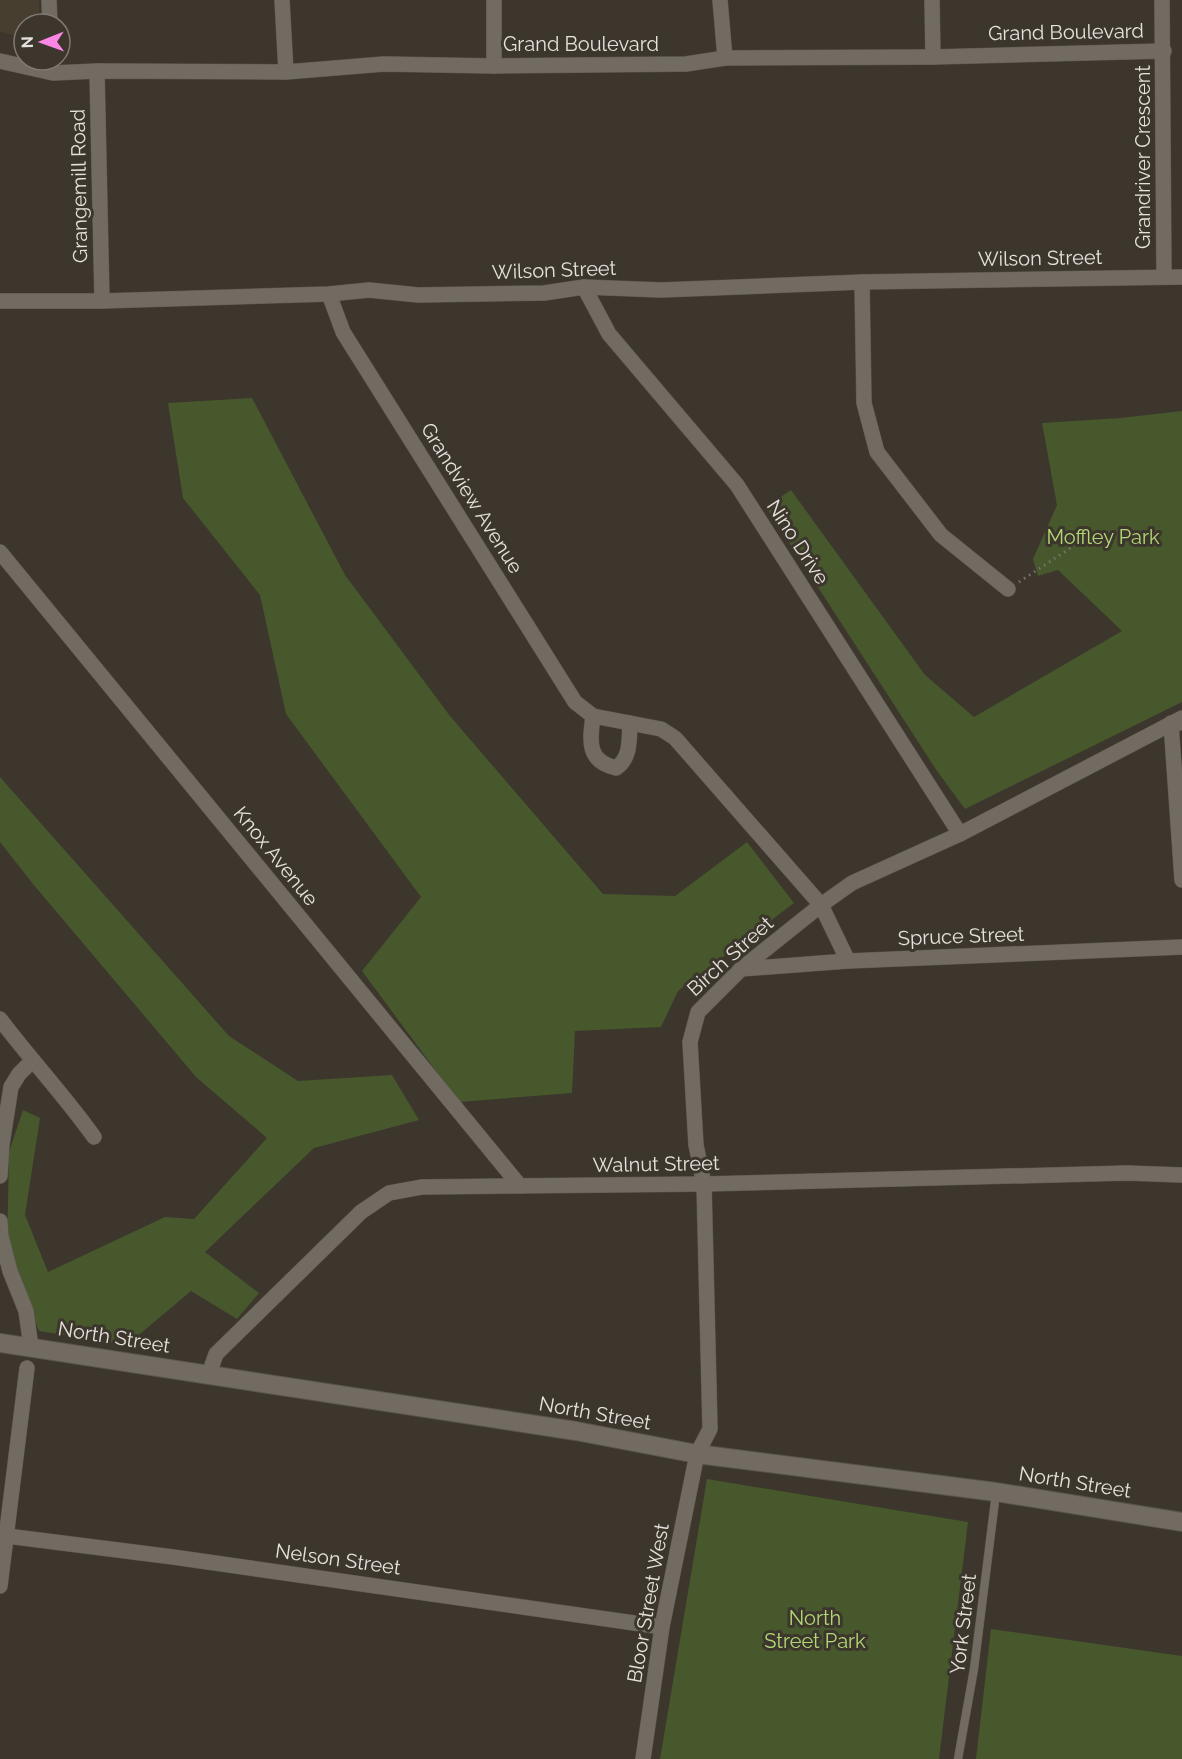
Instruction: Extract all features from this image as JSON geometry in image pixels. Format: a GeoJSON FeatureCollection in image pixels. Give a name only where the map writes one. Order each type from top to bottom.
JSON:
{"type":"FeatureCollection","features":[{"type":"Feature","properties":{"kind":"main road","name":"North Street"},"geometry":{"type":"LineString","coordinates":[[0,1343],[576,1431],[697,1454],[996,1492],[1182,1522]]}},
{"type":"Feature","properties":{"kind":"street"},"geometry":{"type":"LineString","coordinates":[[282,0],[286,72]]}},
{"type":"Feature","properties":{"kind":"street"},"geometry":{"type":"LineString","coordinates":[[494,0],[494,66]]}},
{"type":"Feature","properties":{"kind":"street"},"geometry":{"type":"LineString","coordinates":[[720,0],[725,58]]}},
{"type":"Feature","properties":{"kind":"street"},"geometry":{"type":"LineString","coordinates":[[932,0],[933,57]]}},
{"type":"Feature","properties":{"kind":"street","name":"Grandriver Crescent"},"geometry":{"type":"LineString","coordinates":[[1162,0],[1164,277]]}},
{"type":"Feature","properties":{"kind":"street","name":"Grand Boulevard"},"geometry":{"type":"LineString","coordinates":[[72,68],[97,71],[286,72],[384,64],[494,66],[686,64],[725,58],[933,57],[1164,51]]}},
{"type":"Feature","properties":{"kind":"street","name":"Grangemill Road"},"geometry":{"type":"LineString","coordinates":[[97,71],[102,301]]}},
{"type":"Feature","properties":{"kind":"street","name":"Wilson Street"},"geometry":{"type":"LineString","coordinates":[[0,302],[329,294],[369,290],[418,295],[544,293],[584,287],[661,290],[862,282],[1182,277]]}},
{"type":"Feature","properties":{"kind":"street"},"geometry":{"type":"LineString","coordinates":[[862,282],[864,403],[877,452],[941,535],[1008,589]]}},
{"type":"Feature","properties":{"kind":"street","name":"Nino Drive"},"geometry":{"type":"LineString","coordinates":[[584,287],[609,334],[737,485],[960,834]]}},
{"type":"Feature","properties":{"kind":"street","name":"Grandview Avenue"},"geometry":{"type":"LineString","coordinates":[[329,294],[343,332],[575,702],[593,716]]}},
{"type":"Feature","properties":{"kind":"street","name":"Knox Avenue"},"geometry":{"type":"LineString","coordinates":[[0,552],[520,1186]]}},
{"type":"Feature","properties":{"kind":"street"},"geometry":{"type":"LineString","coordinates":[[630,723],[627,756],[622,764],[616,768],[604,765],[592,753],[590,735],[593,716],[630,723],[661,729],[675,738],[821,905],[848,961]]}},
{"type":"Feature","properties":{"kind":"street"},"geometry":{"type":"LineString","coordinates":[[1178,722],[1182,880]]}},
{"type":"Feature","properties":{"kind":"street","name":"Birch Street"},"geometry":{"type":"LineString","coordinates":[[697,1454],[710,1429],[704,1184],[696,1145],[690,1042],[698,1012],[741,969],[821,905],[852,884],[960,834],[1178,722]]}},
{"type":"Feature","properties":{"kind":"street","name":"Spruce Street"},"geometry":{"type":"LineString","coordinates":[[741,969],[848,961],[1182,947]]}},
{"type":"Feature","properties":{"kind":"street"},"geometry":{"type":"LineString","coordinates":[[0,1019],[94,1137]]}},
{"type":"Feature","properties":{"kind":"street"},"geometry":{"type":"LineString","coordinates":[[0,1176],[2,1144],[11,1087],[19,1074],[32,1061]]}},
{"type":"Feature","properties":{"kind":"street","name":"Walnut Street"},"geometry":{"type":"LineString","coordinates":[[209,1374],[216,1354],[361,1212],[389,1193],[422,1187],[704,1184],[1127,1173],[1182,1175]]}},
{"type":"Feature","properties":{"kind":"street"},"geometry":{"type":"LineString","coordinates":[[0,1221],[1,1236],[10,1271],[26,1311],[31,1347]]}},
{"type":"Feature","properties":{"kind":"street"},"geometry":{"type":"LineString","coordinates":[[0,1586],[27,1368]]}},
{"type":"Feature","properties":{"kind":"street","name":"Bloor Street West"},"geometry":{"type":"LineString","coordinates":[[643,1759],[662,1627],[697,1454]]}},
{"type":"Feature","properties":{"kind":"street","name":"Nelson Street"},"geometry":{"type":"LineString","coordinates":[[7,1536],[173,1557],[662,1627]]}},
{"type":"Feature","properties":{"kind":"lane","name":"York Street"},"geometry":{"type":"LineString","coordinates":[[958,1759],[974,1669],[996,1492]]}},
{"type":"Feature","properties":{"kind":"path"},"geometry":{"type":"LineString","coordinates":[[1008,589],[1069,549],[1090,531]]}},
{"type":"Feature","properties":{"kind":"shaded area"},"geometry":{"type":"Polygon","coordinates":[[[0,0],[39,0],[39,12],[12,12],[12,35],[0,31],[0,0]]]}},
{"type":"Feature","properties":{"kind":"green space"},"geometry":{"type":"Polygon","coordinates":[[[252,398],[345,575],[450,716],[603,894],[675,896],[747,842],[794,903],[678,991],[661,1027],[575,1031],[572,1093],[459,1102],[362,971],[421,897],[286,714],[260,595],[183,498],[168,403],[252,398]]]}},
{"type":"Feature","properties":{"kind":"green space","name":"Moffley Park"},"geometry":{"type":"Polygon","coordinates":[[[1182,411],[1182,702],[965,809],[937,771],[766,507],[791,490],[925,675],[974,717],[1122,631],[1058,570],[1038,576],[1033,559],[1057,505],[1042,423],[1182,411]]]}},
{"type":"Feature","properties":{"kind":"green space"},"geometry":{"type":"Polygon","coordinates":[[[0,777],[229,1036],[298,1081],[392,1075],[419,1120],[314,1148],[205,1252],[259,1293],[237,1319],[191,1291],[127,1345],[39,1331],[7,1253],[9,1152],[23,1110],[40,1118],[25,1215],[48,1272],[165,1217],[194,1219],[267,1138],[196,1077],[0,842],[0,777]]]}},
{"type":"Feature","properties":{"kind":"green space","name":"North Street Park"},"geometry":{"type":"Polygon","coordinates":[[[707,1479],[968,1522],[939,1759],[660,1759],[707,1479]]]}},
{"type":"Feature","properties":{"kind":"green space"},"geometry":{"type":"Polygon","coordinates":[[[991,1629],[1182,1656],[1182,1759],[976,1759],[991,1629]]]}}]}
